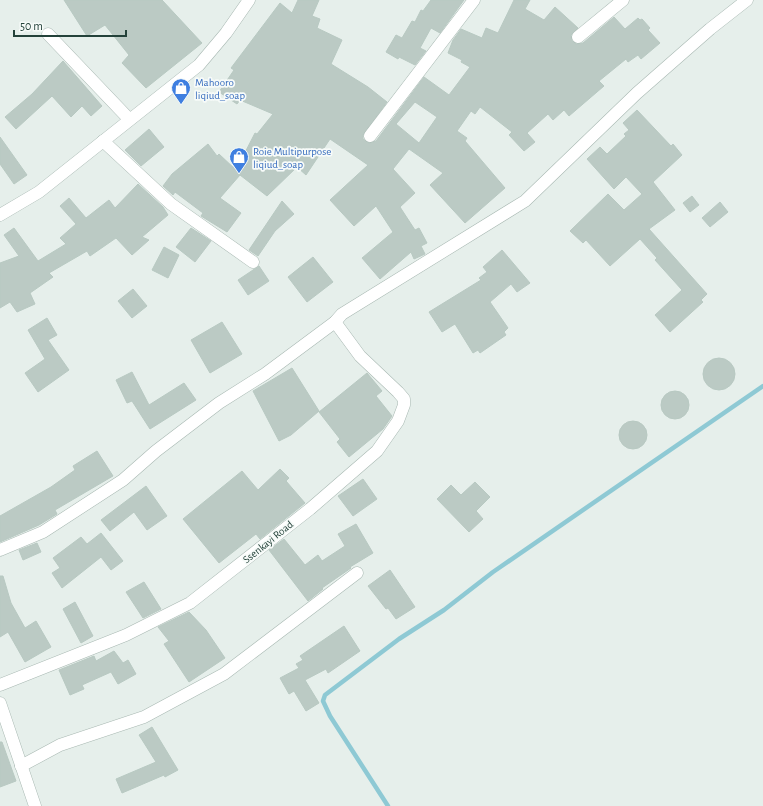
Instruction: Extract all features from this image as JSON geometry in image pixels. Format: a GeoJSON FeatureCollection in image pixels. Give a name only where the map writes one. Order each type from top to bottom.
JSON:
{"type":"FeatureCollection","features":[{"type":"Feature","properties":{"kind":"street"},"geometry":{"type":"LineString","coordinates":[[0,216],[39,192],[129,119],[199,65],[226,33],[249,0]]}},
{"type":"Feature","properties":{"kind":"street"},"geometry":{"type":"LineString","coordinates":[[370,136],[474,0]]}},
{"type":"Feature","properties":{"kind":"street"},"geometry":{"type":"LineString","coordinates":[[578,37],[623,0]]}},
{"type":"Feature","properties":{"kind":"street"},"geometry":{"type":"LineString","coordinates":[[0,550],[43,532],[123,480],[156,451],[219,403],[265,374],[335,322],[342,314],[525,201],[637,93],[710,29],[747,0]]}},
{"type":"Feature","properties":{"kind":"street"},"geometry":{"type":"LineString","coordinates":[[48,34],[129,119]]}},
{"type":"Feature","properties":{"kind":"street"},"geometry":{"type":"LineString","coordinates":[[103,141],[171,204],[253,262]]}},
{"type":"Feature","properties":{"kind":"street","name":"Ssenkayi Road"},"geometry":{"type":"LineString","coordinates":[[0,685],[126,635],[190,603],[316,504],[377,451],[398,421],[404,405],[404,399],[360,356],[335,322]]}},
{"type":"Feature","properties":{"kind":"street"},"geometry":{"type":"LineString","coordinates":[[21,766],[60,746],[144,717],[224,674],[357,573]]}},
{"type":"Feature","properties":{"kind":"street"},"geometry":{"type":"LineString","coordinates":[[0,703],[35,806]]}},
{"type":"Feature","properties":{"kind":"building"},"geometry":{"type":"Polygon","coordinates":[[[64,0],[162,0],[202,43],[146,88],[122,63],[129,55],[105,25],[87,36],[64,0]]]}},
{"type":"Feature","properties":{"kind":"building"},"geometry":{"type":"Polygon","coordinates":[[[298,0],[319,0],[312,16],[320,19],[317,28],[342,40],[331,64],[368,87],[387,102],[363,135],[363,139],[369,143],[376,141],[424,77],[449,95],[470,67],[461,62],[462,60],[448,53],[453,40],[461,29],[482,38],[486,28],[498,33],[514,0],[530,0],[525,9],[544,20],[555,7],[578,28],[571,35],[572,41],[576,44],[583,43],[614,17],[625,29],[638,18],[640,20],[642,19],[650,28],[648,30],[660,43],[641,59],[638,55],[628,62],[626,59],[599,81],[604,86],[569,116],[564,110],[553,120],[548,114],[527,133],[535,142],[524,151],[509,135],[512,132],[480,107],[475,114],[471,111],[457,131],[467,138],[465,141],[505,188],[465,223],[430,185],[443,173],[409,149],[393,169],[415,193],[400,207],[415,230],[419,228],[427,243],[421,246],[425,254],[414,259],[411,252],[380,279],[362,258],[393,232],[376,206],[354,226],[330,200],[368,165],[330,139],[306,175],[297,167],[267,196],[240,175],[220,198],[241,213],[227,232],[201,216],[203,213],[175,192],[173,195],[163,186],[172,174],[208,144],[217,156],[219,154],[236,170],[255,133],[257,134],[273,114],[240,100],[237,104],[219,92],[234,70],[231,68],[280,3],[292,13],[298,0]],[[415,102],[396,124],[419,143],[437,117],[415,102]]]}},
{"type":"Feature","properties":{"kind":"building"},"geometry":{"type":"Polygon","coordinates":[[[431,0],[464,0],[440,33],[431,28],[420,48],[426,51],[415,65],[399,57],[398,59],[386,52],[396,35],[402,38],[412,21],[415,22],[421,10],[423,11],[431,0]]]}},
{"type":"Feature","properties":{"kind":"building"},"geometry":{"type":"Polygon","coordinates":[[[63,61],[102,106],[91,116],[82,106],[71,117],[52,96],[16,129],[5,117],[32,94],[63,61]]]}},
{"type":"Feature","properties":{"kind":"building"},"geometry":{"type":"Polygon","coordinates":[[[637,110],[671,146],[673,144],[682,155],[653,182],[675,210],[649,229],[707,294],[701,300],[703,302],[670,332],[655,315],[682,290],[655,260],[657,258],[640,239],[610,266],[586,240],[583,243],[570,231],[608,194],[624,210],[642,194],[626,177],[614,189],[587,159],[600,147],[607,154],[626,136],[624,134],[629,130],[623,123],[637,110]]]}},
{"type":"Feature","properties":{"kind":"building"},"geometry":{"type":"Polygon","coordinates":[[[149,129],[164,147],[141,166],[125,150],[149,129]]]}},
{"type":"Feature","properties":{"kind":"building"},"geometry":{"type":"Polygon","coordinates":[[[0,137],[27,175],[14,184],[0,164],[0,137]]]}},
{"type":"Feature","properties":{"kind":"building"},"geometry":{"type":"Polygon","coordinates":[[[138,184],[163,207],[168,215],[142,237],[149,240],[132,255],[116,238],[90,256],[87,251],[49,273],[53,277],[30,293],[35,304],[17,312],[10,302],[0,308],[0,263],[19,256],[4,235],[14,228],[38,261],[66,244],[60,238],[76,224],[60,206],[69,198],[86,218],[109,200],[115,208],[138,184]]]}},
{"type":"Feature","properties":{"kind":"building"},"geometry":{"type":"Polygon","coordinates":[[[692,196],[699,205],[690,212],[683,203],[692,196]]]}},
{"type":"Feature","properties":{"kind":"building"},"geometry":{"type":"Polygon","coordinates":[[[282,201],[294,214],[275,231],[258,256],[249,250],[282,201]]]}},
{"type":"Feature","properties":{"kind":"building"},"geometry":{"type":"Polygon","coordinates":[[[720,202],[728,212],[710,227],[702,218],[720,202]]]}},
{"type":"Feature","properties":{"kind":"building"},"geometry":{"type":"Polygon","coordinates":[[[191,228],[211,241],[195,262],[176,247],[191,228]]]}},
{"type":"Feature","properties":{"kind":"building"},"geometry":{"type":"Polygon","coordinates":[[[164,247],[179,255],[168,278],[152,270],[164,247]]]}},
{"type":"Feature","properties":{"kind":"building"},"geometry":{"type":"Polygon","coordinates":[[[502,250],[530,283],[517,292],[511,284],[490,302],[508,328],[504,332],[506,335],[480,353],[478,350],[473,353],[455,324],[442,332],[429,312],[481,280],[479,278],[487,272],[483,267],[502,250]]]}},
{"type":"Feature","properties":{"kind":"building"},"geometry":{"type":"Polygon","coordinates":[[[313,257],[333,282],[307,302],[288,277],[313,257]]]}},
{"type":"Feature","properties":{"kind":"building"},"geometry":{"type":"Polygon","coordinates":[[[259,266],[269,281],[248,295],[238,280],[259,266]]]}},
{"type":"Feature","properties":{"kind":"building"},"geometry":{"type":"Polygon","coordinates":[[[133,289],[147,306],[132,318],[118,301],[133,289]]]}},
{"type":"Feature","properties":{"kind":"building"},"geometry":{"type":"Polygon","coordinates":[[[47,318],[57,335],[48,340],[69,370],[38,392],[25,373],[45,359],[28,330],[47,318]]]}},
{"type":"Feature","properties":{"kind":"building"},"geometry":{"type":"Polygon","coordinates":[[[222,322],[242,354],[210,373],[191,340],[222,322]]]}},
{"type":"Feature","properties":{"kind":"building"},"geometry":{"type":"Polygon","coordinates":[[[716,358],[722,358],[732,365],[735,374],[734,380],[728,387],[722,390],[716,390],[706,383],[703,377],[703,371],[710,361],[716,358]]]}},
{"type":"Feature","properties":{"kind":"building"},"geometry":{"type":"Polygon","coordinates":[[[292,368],[319,411],[291,435],[279,441],[253,391],[292,368]]]}},
{"type":"Feature","properties":{"kind":"building"},"geometry":{"type":"Polygon","coordinates":[[[132,372],[149,405],[184,383],[196,400],[150,429],[132,401],[127,403],[116,380],[132,372]]]}},
{"type":"Feature","properties":{"kind":"building"},"geometry":{"type":"Polygon","coordinates":[[[367,373],[382,391],[376,396],[392,416],[383,429],[349,457],[337,442],[340,439],[319,412],[367,373]]]}},
{"type":"Feature","properties":{"kind":"building"},"geometry":{"type":"Polygon","coordinates":[[[675,391],[685,395],[689,405],[685,415],[675,419],[665,415],[661,405],[665,395],[675,391]]]}},
{"type":"Feature","properties":{"kind":"building"},"geometry":{"type":"Polygon","coordinates":[[[633,421],[643,425],[647,435],[643,445],[633,449],[623,445],[619,435],[623,425],[633,421]]]}},
{"type":"Feature","properties":{"kind":"building"},"geometry":{"type":"Polygon","coordinates":[[[97,451],[113,476],[55,510],[57,514],[39,525],[0,542],[0,516],[51,487],[75,470],[73,466],[97,451]]]}},
{"type":"Feature","properties":{"kind":"building"},"geometry":{"type":"Polygon","coordinates":[[[280,469],[289,478],[286,481],[305,503],[260,539],[256,534],[219,563],[183,519],[242,471],[258,490],[280,469]]]}},
{"type":"Feature","properties":{"kind":"building"},"geometry":{"type":"Polygon","coordinates":[[[363,479],[377,499],[353,516],[338,496],[363,479]]]}},
{"type":"Feature","properties":{"kind":"building"},"geometry":{"type":"Polygon","coordinates":[[[475,482],[490,497],[476,511],[483,519],[469,532],[437,499],[451,485],[461,495],[475,482]]]}},
{"type":"Feature","properties":{"kind":"building"},"geometry":{"type":"Polygon","coordinates":[[[146,486],[167,516],[147,530],[134,512],[110,531],[101,520],[146,486]]]}},
{"type":"Feature","properties":{"kind":"building"},"geometry":{"type":"Polygon","coordinates":[[[356,524],[373,553],[350,567],[351,568],[322,588],[323,589],[308,601],[269,550],[284,539],[305,565],[318,555],[322,561],[345,546],[338,534],[356,524]]]}},
{"type":"Feature","properties":{"kind":"building"},"geometry":{"type":"Polygon","coordinates":[[[101,533],[123,561],[111,570],[101,557],[62,588],[52,573],[60,568],[53,558],[81,537],[87,544],[101,533]]]}},
{"type":"Feature","properties":{"kind":"building"},"geometry":{"type":"Polygon","coordinates":[[[37,543],[41,552],[23,560],[19,550],[37,543]]]}},
{"type":"Feature","properties":{"kind":"building"},"geometry":{"type":"Polygon","coordinates":[[[390,570],[415,607],[396,619],[368,586],[390,570]]]}},
{"type":"Feature","properties":{"kind":"building"},"geometry":{"type":"Polygon","coordinates":[[[0,576],[3,576],[11,603],[25,628],[36,621],[51,647],[25,662],[8,632],[0,637],[0,576]]]}},
{"type":"Feature","properties":{"kind":"building"},"geometry":{"type":"Polygon","coordinates":[[[144,582],[161,609],[143,618],[126,592],[144,582]]]}},
{"type":"Feature","properties":{"kind":"building"},"geometry":{"type":"Polygon","coordinates":[[[75,602],[93,636],[81,643],[63,609],[75,602]]]}},
{"type":"Feature","properties":{"kind":"building"},"geometry":{"type":"Polygon","coordinates":[[[189,612],[206,630],[225,658],[189,682],[164,644],[169,641],[158,627],[189,612]]]}},
{"type":"Feature","properties":{"kind":"building"},"geometry":{"type":"Polygon","coordinates":[[[344,626],[360,651],[328,673],[326,669],[305,680],[319,703],[306,711],[294,691],[289,694],[280,678],[299,668],[296,664],[303,660],[300,656],[344,626]]]}},
{"type":"Feature","properties":{"kind":"building"},"geometry":{"type":"Polygon","coordinates":[[[114,651],[123,663],[128,660],[136,674],[118,684],[111,672],[82,685],[84,689],[70,695],[59,670],[94,656],[96,661],[114,651]]]}},
{"type":"Feature","properties":{"kind":"building"},"geometry":{"type":"Polygon","coordinates":[[[152,727],[178,770],[165,777],[164,775],[122,793],[116,779],[156,762],[139,735],[152,727]]]}},
{"type":"Feature","properties":{"kind":"building"},"geometry":{"type":"Polygon","coordinates":[[[0,742],[2,742],[16,781],[0,787],[0,742]]]}},
{"type":"Feature","properties":{"kind":"waterway"},"geometry":{"type":"LineString","coordinates":[[388,806],[330,716],[323,701],[325,695],[399,639],[444,610],[493,572],[763,386]]}},
{"type":"Feature","properties":{"kind":"place","name":"Mahooro liqiud_soap"},"geometry":{"type":"Point","coordinates":[181,105]}},
{"type":"Feature","properties":{"kind":"place","name":"Roie Multipurpose liqiud_soap"},"geometry":{"type":"Point","coordinates":[239,174]}}]}
